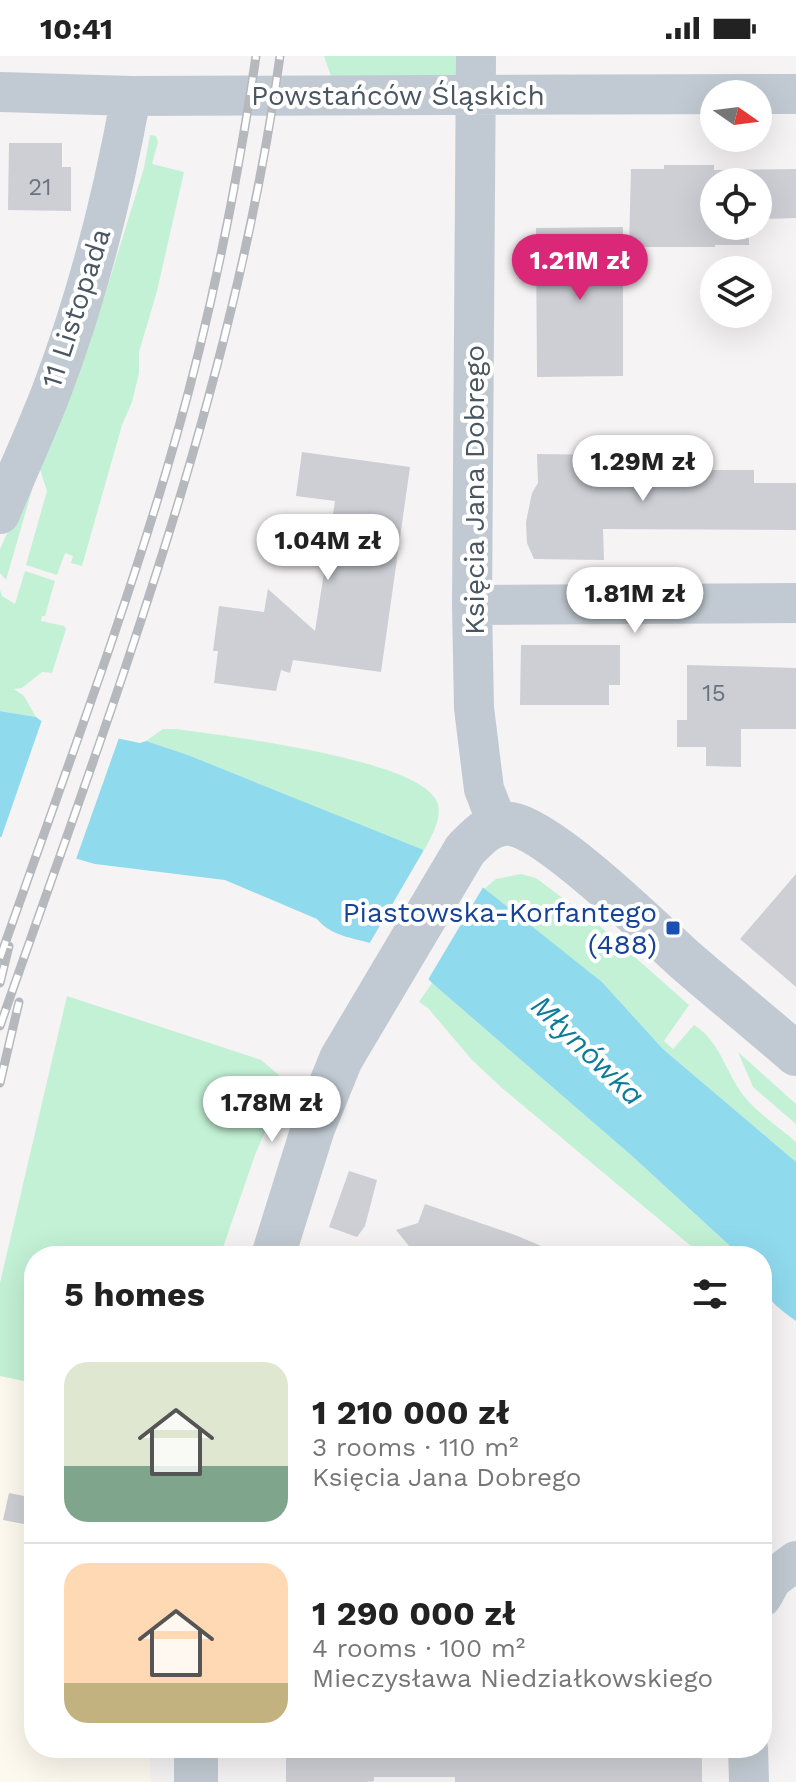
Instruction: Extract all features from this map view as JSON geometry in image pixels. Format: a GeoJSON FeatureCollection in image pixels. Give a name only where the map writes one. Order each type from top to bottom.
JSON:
{"type":"FeatureCollection","features":[{"type":"Feature","properties":{"kind":"street","name":"Powstańców Śląskich"},"geometry":{"type":"LineString","coordinates":[[0,92],[131,96],[477,75],[796,94]]}},
{"type":"Feature","properties":{"kind":"street","name":"Księcia Jana Dobrego"},"geometry":{"type":"LineString","coordinates":[[477,75],[472,605],[477,748],[484,789],[481,838]]}},
{"type":"Feature","properties":{"kind":"street","name":"11 Listopada"},"geometry":{"type":"LineString","coordinates":[[0,514],[52,389],[73,328],[112,191],[131,96]]}},
{"type":"Feature","properties":{"kind":"street"},"geometry":{"type":"LineString","coordinates":[[472,605],[796,603]]}},
{"type":"Feature","properties":{"kind":"street"},"geometry":{"type":"LineString","coordinates":[[276,1246],[313,1128],[341,1059],[481,838],[510,824],[522,828],[567,857],[796,1054]]}},
{"type":"Feature","properties":{"kind":"street"},"geometry":{"type":"LineString","coordinates":[[196,1758],[196,1782]]}},
{"type":"Feature","properties":{"kind":"street"},"geometry":{"type":"LineString","coordinates":[[748,1758],[749,1782]]}},
{"type":"Feature","properties":{"kind":"shaded area"},"geometry":{"type":"Polygon","coordinates":[[[0,1376],[24,1381],[24,1758],[150,1758],[151,1782],[0,1782],[0,1376]]]}},
{"type":"Feature","properties":{"kind":"green space"},"geometry":{"type":"Polygon","coordinates":[[[324,56],[476,56],[477,95],[338,96],[324,56]]]}},
{"type":"Feature","properties":{"kind":"green space"},"geometry":{"type":"Polygon","coordinates":[[[150,135],[156,136],[158,142],[152,164],[184,172],[157,291],[139,352],[139,373],[132,402],[122,425],[82,566],[71,563],[73,556],[65,553],[57,575],[26,565],[47,491],[38,463],[105,295],[144,168],[150,135]]]}},
{"type":"Feature","properties":{"kind":"green space"},"geometry":{"type":"Polygon","coordinates":[[[30,482],[32,490],[6,580],[0,573],[0,549],[30,482]]]}},
{"type":"Feature","properties":{"kind":"green space"},"geometry":{"type":"Polygon","coordinates":[[[25,571],[55,581],[41,621],[66,629],[52,673],[42,672],[22,688],[14,689],[24,696],[36,717],[0,711],[0,590],[2,596],[15,604],[25,571]]]}},
{"type":"Feature","properties":{"kind":"green space"},"geometry":{"type":"Polygon","coordinates":[[[163,729],[274,743],[393,772],[421,785],[436,800],[439,812],[436,826],[424,851],[188,755],[146,741],[163,729]]]}},
{"type":"Feature","properties":{"kind":"green space"},"geometry":{"type":"Polygon","coordinates":[[[521,874],[536,878],[602,928],[689,1005],[664,1041],[673,1049],[694,1025],[703,1032],[717,1049],[744,1096],[796,1142],[796,1162],[663,1049],[602,982],[484,889],[496,879],[521,874]]]}},
{"type":"Feature","properties":{"kind":"green space"},"geometry":{"type":"Polygon","coordinates":[[[432,983],[632,1156],[730,1246],[691,1246],[502,1088],[419,1002],[432,983]]]}},
{"type":"Feature","properties":{"kind":"green space"},"geometry":{"type":"Polygon","coordinates":[[[67,996],[261,1060],[279,1075],[280,1097],[255,1155],[223,1246],[24,1246],[24,1381],[0,1376],[0,1283],[67,996]]]}},
{"type":"Feature","properties":{"kind":"green space"},"geometry":{"type":"Polygon","coordinates":[[[738,1052],[796,1104],[796,1124],[753,1087],[738,1052]]]}},
{"type":"Feature","properties":{"kind":"water","name":"Młynówka"},"geometry":{"type":"Polygon","coordinates":[[[0,711],[140,743],[146,741],[188,755],[421,849],[471,878],[602,982],[663,1049],[796,1162],[796,1321],[772,1301],[772,1246],[730,1246],[632,1156],[402,957],[380,946],[338,934],[317,919],[225,880],[95,864],[0,837],[0,711]]]}},
{"type":"Feature","properties":{"kind":"pier"},"geometry":{"type":"Polygon","coordinates":[[[43,717],[120,735],[75,862],[0,841],[43,717]]]}},
{"type":"Feature","properties":{"kind":"pier"},"geometry":{"type":"Polygon","coordinates":[[[425,848],[485,884],[426,983],[415,971],[381,950],[368,946],[425,848]]]}},
{"type":"Feature","properties":{"kind":"building"},"geometry":{"type":"Polygon","coordinates":[[[9,143],[62,143],[62,167],[71,167],[71,211],[8,210],[9,143]]]}},
{"type":"Feature","properties":{"kind":"building"},"geometry":{"type":"Polygon","coordinates":[[[664,165],[714,165],[714,168],[700,168],[700,240],[749,240],[749,245],[629,247],[631,169],[664,169],[664,165]]]}},
{"type":"Feature","properties":{"kind":"building"},"geometry":{"type":"Polygon","coordinates":[[[772,169],[796,169],[796,218],[772,219],[772,169]]]}},
{"type":"Feature","properties":{"kind":"building"},"geometry":{"type":"Polygon","coordinates":[[[623,227],[623,376],[537,377],[536,228],[623,227]]]}},
{"type":"Feature","properties":{"kind":"building"},"geometry":{"type":"Polygon","coordinates":[[[302,452],[410,467],[381,672],[293,660],[290,673],[281,670],[276,691],[214,683],[218,651],[213,651],[219,606],[264,612],[268,589],[315,631],[335,501],[296,496],[302,452]]]}},
{"type":"Feature","properties":{"kind":"building"},"geometry":{"type":"Polygon","coordinates":[[[537,454],[604,455],[604,466],[754,470],[754,483],[796,483],[796,530],[603,529],[604,560],[534,559],[527,543],[526,522],[532,493],[538,483],[537,454]]]}},
{"type":"Feature","properties":{"kind":"building"},"geometry":{"type":"Polygon","coordinates":[[[521,645],[620,645],[620,685],[609,685],[609,705],[520,705],[521,645]]]}},
{"type":"Feature","properties":{"kind":"building"},"geometry":{"type":"Polygon","coordinates":[[[687,665],[796,668],[796,729],[741,729],[741,767],[706,766],[706,747],[677,747],[677,720],[687,720],[687,665]]]}},
{"type":"Feature","properties":{"kind":"building"},"geometry":{"type":"Polygon","coordinates":[[[796,874],[796,987],[740,939],[796,874]]]}},
{"type":"Feature","properties":{"kind":"building"},"geometry":{"type":"Polygon","coordinates":[[[349,1171],[377,1180],[365,1226],[357,1237],[329,1227],[349,1171]]]}},
{"type":"Feature","properties":{"kind":"building"},"geometry":{"type":"Polygon","coordinates":[[[425,1204],[541,1246],[409,1246],[396,1230],[418,1223],[425,1204]]]}},
{"type":"Feature","properties":{"kind":"building"},"geometry":{"type":"Polygon","coordinates":[[[9,1493],[24,1496],[24,1524],[3,1520],[9,1493]]]}},
{"type":"Feature","properties":{"kind":"building"},"geometry":{"type":"Polygon","coordinates":[[[286,1758],[702,1758],[702,1782],[455,1782],[455,1777],[374,1777],[374,1781],[366,1782],[286,1782],[286,1758]]]}},
{"type":"Feature","properties":{"kind":"railway"},"geometry":{"type":"LineString","coordinates":[[0,958],[113,636],[175,441],[222,250],[256,56]]}},
{"type":"Feature","properties":{"kind":"railway"},"geometry":{"type":"LineString","coordinates":[[0,1026],[125,668],[200,427],[232,305],[259,181],[280,56]]}},
{"type":"Feature","properties":{"kind":"railway"},"geometry":{"type":"LineString","coordinates":[[0,983],[9,946]]}},
{"type":"Feature","properties":{"kind":"railway"},"geometry":{"type":"LineString","coordinates":[[0,1083],[19,1002]]}},
{"type":"Feature","properties":{"kind":"place","name":"Piastowska-Korfantego (488)"},"geometry":{"type":"Point","coordinates":[673,928]}}]}
